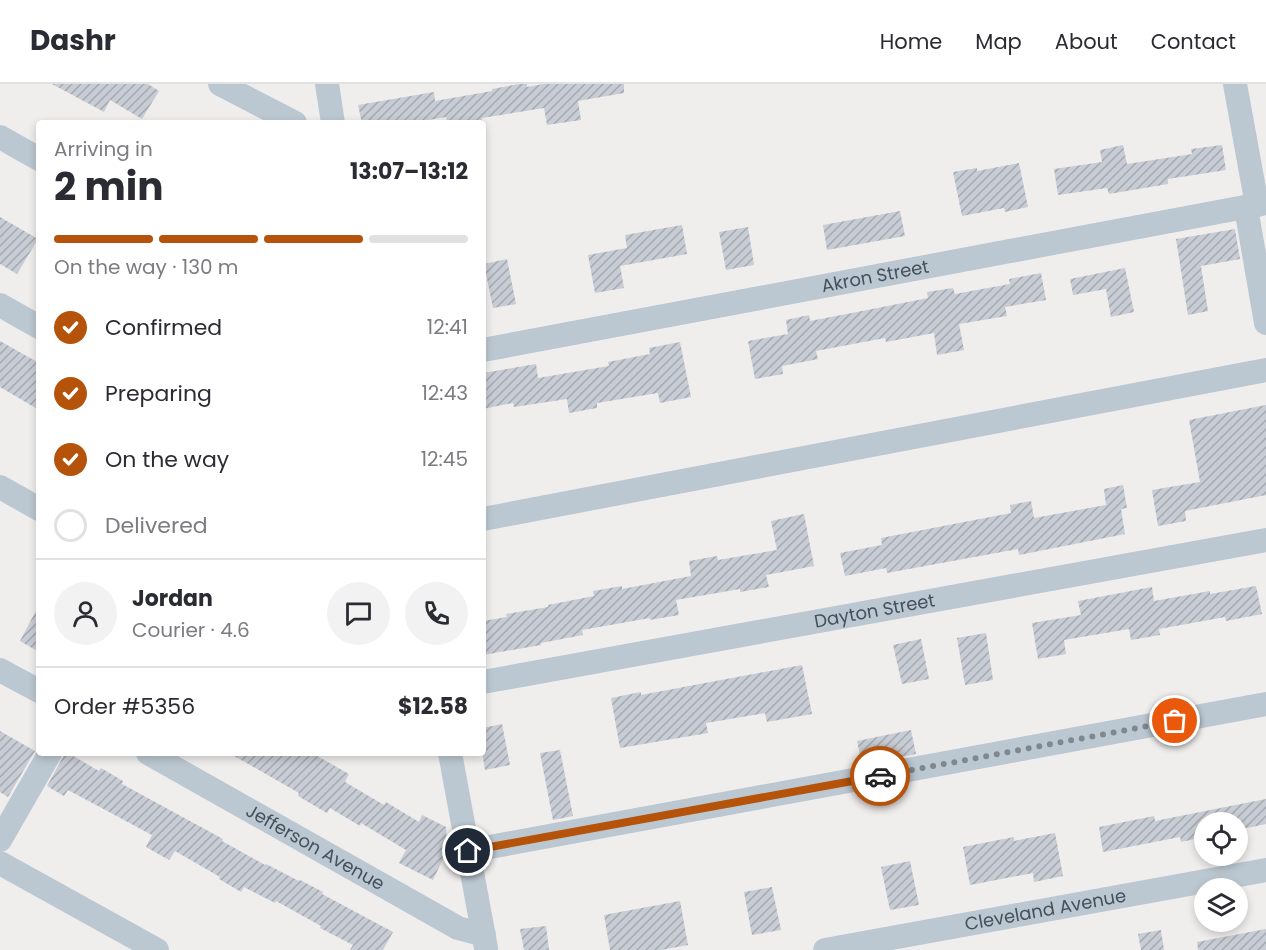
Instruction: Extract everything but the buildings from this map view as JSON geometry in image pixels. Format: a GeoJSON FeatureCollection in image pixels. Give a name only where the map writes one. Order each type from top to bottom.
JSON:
{"type":"FeatureCollection","features":[{"type":"Feature","properties":{"kind":"street"},"geometry":{"type":"LineString","coordinates":[[220,84],[289,120]]}},
{"type":"Feature","properties":{"kind":"street"},"geometry":{"type":"LineString","coordinates":[[327,84],[333,120]]}},
{"type":"Feature","properties":{"kind":"street"},"geometry":{"type":"LineString","coordinates":[[1234,84],[1257,205],[1266,323]]}},
{"type":"Feature","properties":{"kind":"street"},"geometry":{"type":"LineString","coordinates":[[0,137],[36,157]]}},
{"type":"Feature","properties":{"kind":"street","name":"Akron Street"},"geometry":{"type":"LineString","coordinates":[[486,349],[1257,205]]}},
{"type":"Feature","properties":{"kind":"street"},"geometry":{"type":"LineString","coordinates":[[0,305],[36,325]]}},
{"type":"Feature","properties":{"kind":"street"},"geometry":{"type":"LineString","coordinates":[[486,518],[1266,370]]}},
{"type":"Feature","properties":{"kind":"street"},"geometry":{"type":"LineString","coordinates":[[0,488],[36,507]]}},
{"type":"Feature","properties":{"kind":"street","name":"Dayton Street"},"geometry":{"type":"LineString","coordinates":[[486,681],[1266,540]]}},
{"type":"Feature","properties":{"kind":"street"},"geometry":{"type":"LineString","coordinates":[[0,670],[36,690]]}},
{"type":"Feature","properties":{"kind":"street"},"geometry":{"type":"LineString","coordinates":[[468,851],[1266,704]]}},
{"type":"Feature","properties":{"kind":"street"},"geometry":{"type":"LineString","coordinates":[[0,840],[48,756]]}},
{"type":"Feature","properties":{"kind":"street","name":"Jefferson Avenue"},"geometry":{"type":"LineString","coordinates":[[153,756],[485,943]]}},
{"type":"Feature","properties":{"kind":"street"},"geometry":{"type":"LineString","coordinates":[[451,756],[485,943]]}},
{"type":"Feature","properties":{"kind":"street"},"geometry":{"type":"LineString","coordinates":[[0,863],[157,950]]}},
{"type":"Feature","properties":{"kind":"street","name":"Cleveland Avenue"},"geometry":{"type":"LineString","coordinates":[[825,950],[1266,870]]}},
{"type":"Feature","properties":{"kind":"way so far"},"geometry":{"type":"LineString","coordinates":[[880,776],[1175,721]]}},
{"type":"Feature","properties":{"kind":"route"},"geometry":{"type":"LineString","coordinates":[[468,851],[880,776]]}}]}
